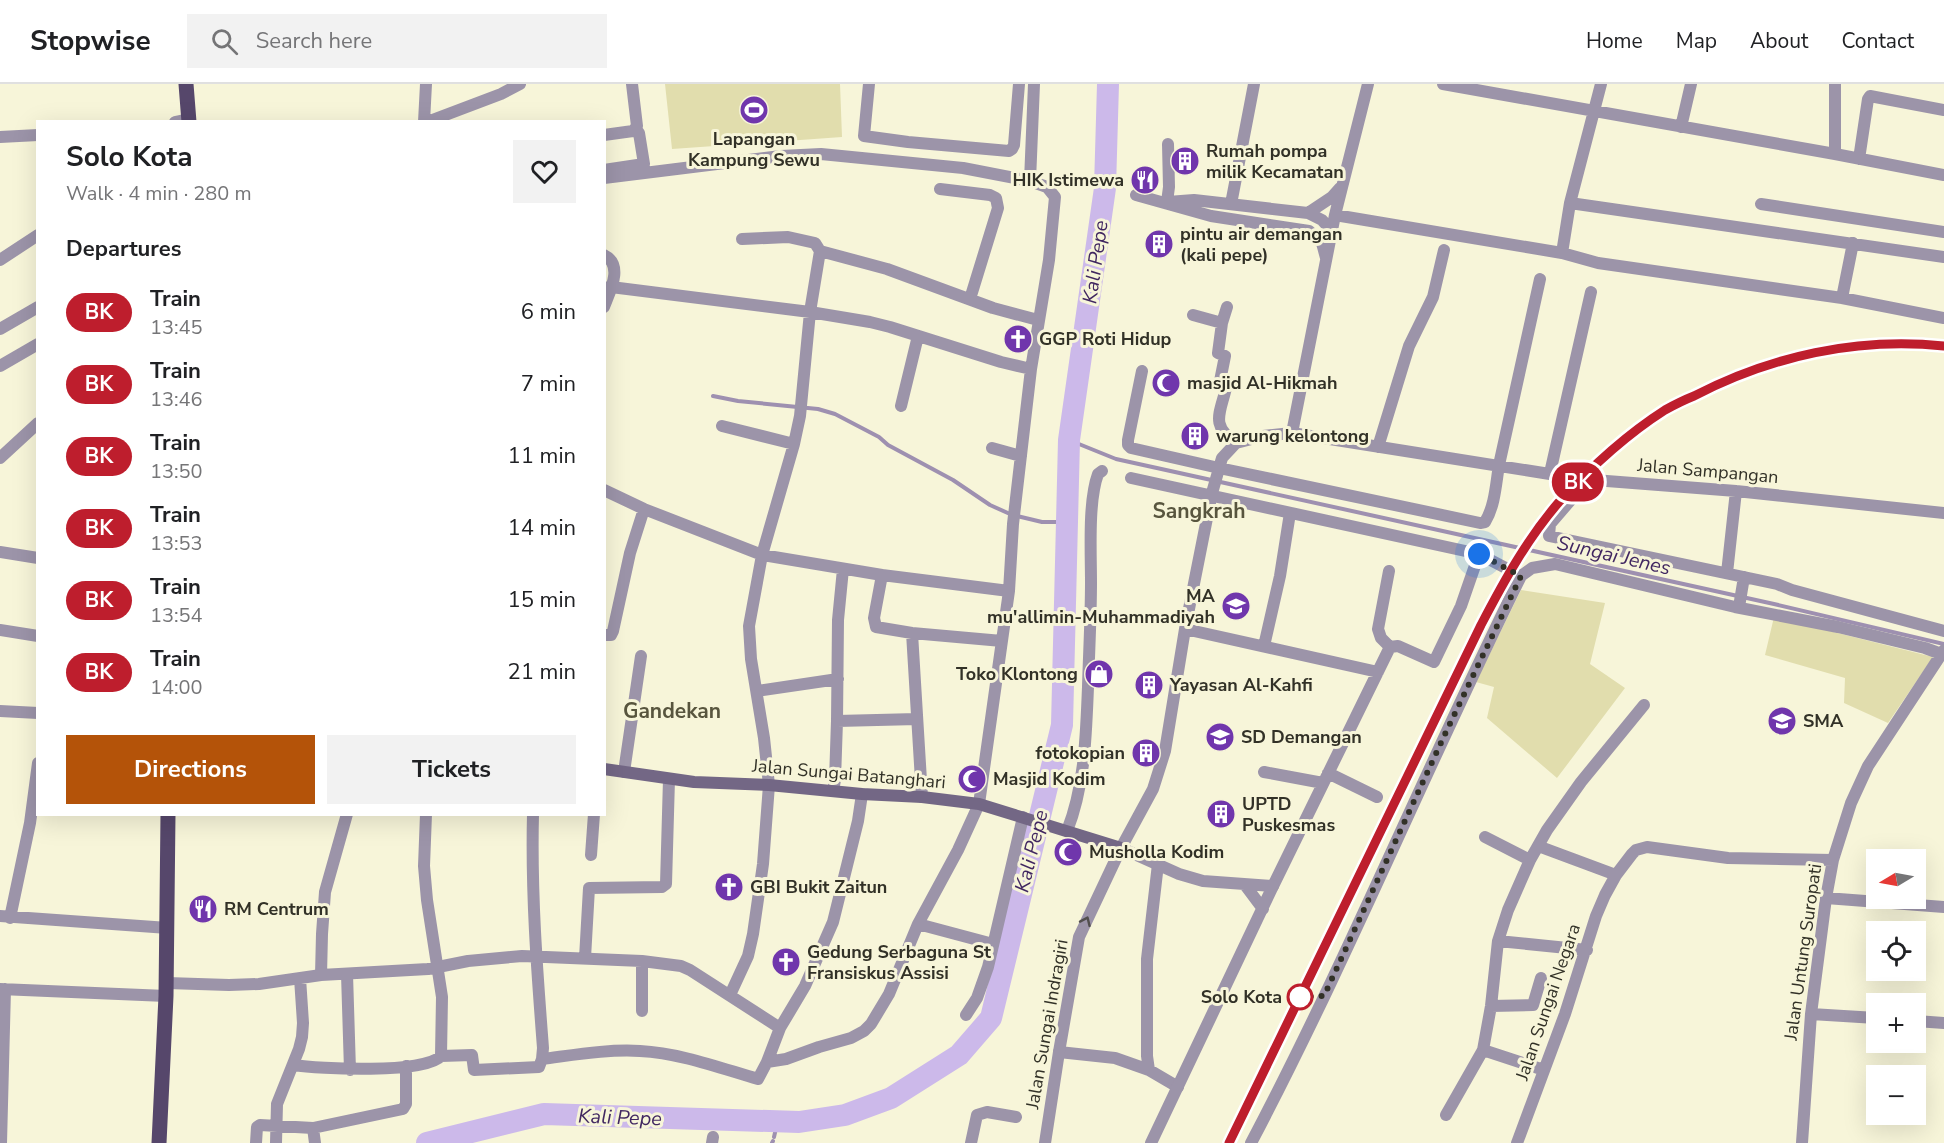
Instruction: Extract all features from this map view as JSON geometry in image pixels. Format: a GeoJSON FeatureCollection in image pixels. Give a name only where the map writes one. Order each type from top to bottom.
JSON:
{"type":"FeatureCollection","features":[{"type":"Feature","properties":{"kind":"main road"},"geometry":{"type":"LineString","coordinates":[[184,120],[186,84]]}},
{"type":"Feature","properties":{"kind":"main road","name":"Jalan Sungai Batanghari"},"geometry":{"type":"LineString","coordinates":[[606,769],[669,779],[922,797],[979,804],[1121,848]]}},
{"type":"Feature","properties":{"kind":"main road"},"geometry":{"type":"LineString","coordinates":[[159,1143],[167,989],[168,816]]}},
{"type":"Feature","properties":{"kind":"street"},"geometry":{"type":"LineString","coordinates":[[426,84],[426,120]]}},
{"type":"Feature","properties":{"kind":"street"},"geometry":{"type":"LineString","coordinates":[[431,120],[501,94],[520,84]]}},
{"type":"Feature","properties":{"kind":"street"},"geometry":{"type":"LineString","coordinates":[[606,170],[644,164],[639,133],[636,129],[632,84]]}},
{"type":"Feature","properties":{"kind":"street"},"geometry":{"type":"LineString","coordinates":[[869,84],[864,136],[1009,151],[1014,145],[1018,84]]}},
{"type":"Feature","properties":{"kind":"street"},"geometry":{"type":"LineString","coordinates":[[1030,181],[1034,84]]}},
{"type":"Feature","properties":{"kind":"street"},"geometry":{"type":"LineString","coordinates":[[1231,204],[1254,84]]}},
{"type":"Feature","properties":{"kind":"street"},"geometry":{"type":"LineString","coordinates":[[1292,433],[1335,215],[1368,84]]}},
{"type":"Feature","properties":{"kind":"street"},"geometry":{"type":"LineString","coordinates":[[1443,84],[1944,175],[1944,167]]}},
{"type":"Feature","properties":{"kind":"street"},"geometry":{"type":"LineString","coordinates":[[1562,253],[1570,203],[1600,84]]}},
{"type":"Feature","properties":{"kind":"street"},"geometry":{"type":"LineString","coordinates":[[1682,127],[1691,84]]}},
{"type":"Feature","properties":{"kind":"street"},"geometry":{"type":"LineString","coordinates":[[1835,84],[1835,154]]}},
{"type":"Feature","properties":{"kind":"street"},"geometry":{"type":"LineString","coordinates":[[1859,159],[1870,96],[1944,110]]}},
{"type":"Feature","properties":{"kind":"street"},"geometry":{"type":"LineString","coordinates":[[606,135],[636,129]]}},
{"type":"Feature","properties":{"kind":"street"},"geometry":{"type":"LineString","coordinates":[[0,137],[36,135]]}},
{"type":"Feature","properties":{"kind":"street"},"geometry":{"type":"LineString","coordinates":[[1167,202],[1168,144]]}},
{"type":"Feature","properties":{"kind":"street"},"geometry":{"type":"LineString","coordinates":[[606,178],[781,156],[821,154],[963,168],[1030,181],[1047,187],[1055,197],[1049,260],[1031,369],[1015,509],[1009,591],[979,804],[958,850],[918,924],[889,994],[871,1024],[864,1031],[850,1038],[786,1059],[767,1062]]}},
{"type":"Feature","properties":{"kind":"street"},"geometry":{"type":"LineString","coordinates":[[1308,213],[1332,197],[1342,186]]}},
{"type":"Feature","properties":{"kind":"street"},"geometry":{"type":"LineString","coordinates":[[940,189],[990,195],[998,202],[970,299]]}},
{"type":"Feature","properties":{"kind":"street"},"geometry":{"type":"LineString","coordinates":[[1136,195],[1211,216],[1309,231],[1322,243],[1326,259]]}},
{"type":"Feature","properties":{"kind":"street"},"geometry":{"type":"LineString","coordinates":[[1167,202],[1194,200],[1308,213],[1322,220],[1332,231]]}},
{"type":"Feature","properties":{"kind":"street"},"geometry":{"type":"LineString","coordinates":[[1570,203],[1944,257]]}},
{"type":"Feature","properties":{"kind":"street"},"geometry":{"type":"LineString","coordinates":[[1761,204],[1944,231]]}},
{"type":"Feature","properties":{"kind":"street"},"geometry":{"type":"LineString","coordinates":[[1335,215],[1562,253],[1598,263],[1842,298],[1944,318]]}},
{"type":"Feature","properties":{"kind":"street"},"geometry":{"type":"LineString","coordinates":[[0,260],[36,237]]}},
{"type":"Feature","properties":{"kind":"street"},"geometry":{"type":"LineString","coordinates":[[730,995],[748,956],[753,934],[763,864],[769,785],[767,756],[751,659],[749,626],[762,555],[800,416],[810,312],[819,251],[814,243],[788,237],[742,239]]}},
{"type":"Feature","properties":{"kind":"street"},"geometry":{"type":"LineString","coordinates":[[1842,298],[1853,243]]}},
{"type":"Feature","properties":{"kind":"street"},"geometry":{"type":"LineString","coordinates":[[1378,447],[1409,346],[1432,297],[1444,250]]}},
{"type":"Feature","properties":{"kind":"street"},"geometry":{"type":"LineString","coordinates":[[819,251],[887,269],[1003,311],[1038,320]]}},
{"type":"Feature","properties":{"kind":"street"},"geometry":{"type":"LineString","coordinates":[[606,256],[612,259],[616,270],[608,288],[810,312],[870,322],[1031,369]]}},
{"type":"Feature","properties":{"kind":"street"},"geometry":{"type":"LineString","coordinates":[[1142,371],[1128,440],[1131,448],[1218,471],[1480,523],[1485,522],[1488,517],[1540,279]]}},
{"type":"Feature","properties":{"kind":"street"},"geometry":{"type":"LineString","coordinates":[[1550,473],[1591,292]]}},
{"type":"Feature","properties":{"kind":"street"},"geometry":{"type":"LineString","coordinates":[[1227,307],[1218,352],[1225,356],[1219,386],[1226,388],[1219,421],[1220,428],[1225,435],[1236,443]]}},
{"type":"Feature","properties":{"kind":"street"},"geometry":{"type":"LineString","coordinates":[[0,329],[36,308]]}},
{"type":"Feature","properties":{"kind":"street"},"geometry":{"type":"LineString","coordinates":[[1193,315],[1222,323]]}},
{"type":"Feature","properties":{"kind":"street"},"geometry":{"type":"LineString","coordinates":[[901,406],[918,336]]}},
{"type":"Feature","properties":{"kind":"street"},"geometry":{"type":"LineString","coordinates":[[0,366],[36,345]]}},
{"type":"Feature","properties":{"kind":"street"},"geometry":{"type":"LineString","coordinates":[[0,458],[36,425]]}},
{"type":"Feature","properties":{"kind":"street"},"geometry":{"type":"LineString","coordinates":[[723,426],[794,444]]}},
{"type":"Feature","properties":{"kind":"street","name":"Jalan Sampangan"},"geometry":{"type":"LineString","coordinates":[[1236,443],[1263,436],[1292,433],[1588,480],[1736,491],[1944,513]]}},
{"type":"Feature","properties":{"kind":"street","name":"Jalan Sungai Indragiri"},"geometry":{"type":"LineString","coordinates":[[1045,1143],[1079,937],[1121,848],[1153,789],[1165,751],[1185,629],[1212,494],[1222,458],[1236,443]]}},
{"type":"Feature","properties":{"kind":"street"},"geometry":{"type":"LineString","coordinates":[[992,448],[1021,456]]}},
{"type":"Feature","properties":{"kind":"street"},"geometry":{"type":"LineString","coordinates":[[1064,830],[1078,796],[1084,747],[1090,647],[1090,552],[1093,501],[1095,481],[1102,471]]}},
{"type":"Feature","properties":{"kind":"street"},"geometry":{"type":"LineString","coordinates":[[1131,478],[1479,554],[1521,576]]}},
{"type":"Feature","properties":{"kind":"street"},"geometry":{"type":"LineString","coordinates":[[1588,480],[1550,525],[1549,536],[1727,573],[1743,583],[1777,584],[1944,631]]}},
{"type":"Feature","properties":{"kind":"street"},"geometry":{"type":"LineString","coordinates":[[606,491],[644,509],[762,555],[882,575],[1009,591]]}},
{"type":"Feature","properties":{"kind":"street"},"geometry":{"type":"LineString","coordinates":[[1727,573],[1736,491]]}},
{"type":"Feature","properties":{"kind":"street"},"geometry":{"type":"LineString","coordinates":[[606,635],[611,635],[613,631],[630,553],[644,509]]}},
{"type":"Feature","properties":{"kind":"street"},"geometry":{"type":"LineString","coordinates":[[1263,646],[1280,576],[1290,513]]}},
{"type":"Feature","properties":{"kind":"street"},"geometry":{"type":"LineString","coordinates":[[0,552],[36,558]]}},
{"type":"Feature","properties":{"kind":"street"},"geometry":{"type":"LineString","coordinates":[[1389,647],[1398,646],[1434,662],[1461,606],[1479,554]]}},
{"type":"Feature","properties":{"kind":"street"},"geometry":{"type":"LineString","coordinates":[[1251,1143],[1334,976],[1446,732],[1521,576],[1532,568],[1554,564],[1838,627],[1943,653]]}},
{"type":"Feature","properties":{"kind":"street"},"geometry":{"type":"LineString","coordinates":[[833,791],[837,721],[838,620],[843,569]]}},
{"type":"Feature","properties":{"kind":"street"},"geometry":{"type":"LineString","coordinates":[[1389,571],[1378,629],[1381,638],[1389,647]]}},
{"type":"Feature","properties":{"kind":"street"},"geometry":{"type":"LineString","coordinates":[[882,575],[874,618],[875,625],[880,628],[912,633],[1002,640]]}},
{"type":"Feature","properties":{"kind":"street"},"geometry":{"type":"LineString","coordinates":[[1739,605],[1743,583]]}},
{"type":"Feature","properties":{"kind":"street"},"geometry":{"type":"LineString","coordinates":[[1185,629],[1378,672]]}},
{"type":"Feature","properties":{"kind":"street"},"geometry":{"type":"LineString","coordinates":[[0,630],[36,636]]}},
{"type":"Feature","properties":{"kind":"street"},"geometry":{"type":"LineString","coordinates":[[912,633],[922,797]]}},
{"type":"Feature","properties":{"kind":"street"},"geometry":{"type":"LineString","coordinates":[[1150,1143],[1389,647]]}},
{"type":"Feature","properties":{"kind":"street","name":"Jalan Untung Suropati"},"geometry":{"type":"LineString","coordinates":[[1802,1143],[1811,1014],[1833,860],[1851,803],[1864,775],[1943,653]]}},
{"type":"Feature","properties":{"kind":"street"},"geometry":{"type":"LineString","coordinates":[[624,772],[641,656]]}},
{"type":"Feature","properties":{"kind":"street"},"geometry":{"type":"LineString","coordinates":[[757,691],[838,679]]}},
{"type":"Feature","properties":{"kind":"street"},"geometry":{"type":"LineString","coordinates":[[1446,1115],[1483,1050],[1491,1006],[1498,941],[1508,910],[1530,860],[1594,764],[1644,705]]}},
{"type":"Feature","properties":{"kind":"street"},"geometry":{"type":"LineString","coordinates":[[0,711],[36,713]]}},
{"type":"Feature","properties":{"kind":"street"},"geometry":{"type":"LineString","coordinates":[[837,721],[917,719]]}},
{"type":"Feature","properties":{"kind":"street"},"geometry":{"type":"LineString","coordinates":[[1264,772],[1325,778],[1377,797]]}},
{"type":"Feature","properties":{"kind":"street"},"geometry":{"type":"LineString","coordinates":[[36,778],[30,823],[5,917],[168,928]]}},
{"type":"Feature","properties":{"kind":"street"},"geometry":{"type":"LineString","coordinates":[[585,958],[589,888],[624,889],[662,887],[666,884],[669,779]]}},
{"type":"Feature","properties":{"kind":"street"},"geometry":{"type":"LineString","coordinates":[[542,1059],[619,1051],[642,1051],[687,1060],[758,1079],[780,1028],[805,986],[833,922],[858,821],[862,794]]}},
{"type":"Feature","properties":{"kind":"street"},"geometry":{"type":"LineString","coordinates":[[321,975],[325,892],[346,816]]}},
{"type":"Feature","properties":{"kind":"street"},"geometry":{"type":"LineString","coordinates":[[426,816],[424,866],[442,997],[441,1056]]}},
{"type":"Feature","properties":{"kind":"street"},"geometry":{"type":"LineString","coordinates":[[293,1065],[318,1069],[350,1070],[406,1066],[436,1061],[441,1056],[472,1055],[474,1070],[538,1067],[542,1059],[532,856],[533,816]]}},
{"type":"Feature","properties":{"kind":"street"},"geometry":{"type":"LineString","coordinates":[[591,855],[594,816]]}},
{"type":"Feature","properties":{"kind":"street"},"geometry":{"type":"LineString","coordinates":[[966,1015],[977,998],[988,967],[1026,818]]}},
{"type":"Feature","properties":{"kind":"street"},"geometry":{"type":"LineString","coordinates":[[1485,837],[1530,860]]}},
{"type":"Feature","properties":{"kind":"street"},"geometry":{"type":"LineString","coordinates":[[1538,846],[1616,875]]}},
{"type":"Feature","properties":{"kind":"street"},"geometry":{"type":"LineString","coordinates":[[1121,848],[1179,874],[1203,881],[1273,886]]}},
{"type":"Feature","properties":{"kind":"street","name":"Jalan Sungai Negara"},"geometry":{"type":"LineString","coordinates":[[1517,1143],[1587,950],[1596,916],[1616,875],[1632,854],[1642,848],[1728,858],[1833,860]]}},
{"type":"Feature","properties":{"kind":"street"},"geometry":{"type":"LineString","coordinates":[[1149,1070],[1146,1039],[1147,959],[1158,864]]}},
{"type":"Feature","properties":{"kind":"street"},"geometry":{"type":"LineString","coordinates":[[1245,885],[1263,909]]}},
{"type":"Feature","properties":{"kind":"street"},"geometry":{"type":"LineString","coordinates":[[1826,898],[1944,907]]}},
{"type":"Feature","properties":{"kind":"street"},"geometry":{"type":"LineString","coordinates":[[918,924],[993,944]]}},
{"type":"Feature","properties":{"kind":"street"},"geometry":{"type":"LineString","coordinates":[[1498,941],[1587,950]]}},
{"type":"Feature","properties":{"kind":"street"},"geometry":{"type":"LineString","coordinates":[[2,1143],[2,989],[148,996],[167,989],[243,985],[321,975],[438,968],[489,959],[585,958],[664,963],[690,970],[780,1028]]}},
{"type":"Feature","properties":{"kind":"street"},"geometry":{"type":"LineString","coordinates":[[642,961],[642,1011]]}},
{"type":"Feature","properties":{"kind":"street"},"geometry":{"type":"LineString","coordinates":[[347,974],[350,1070]]}},
{"type":"Feature","properties":{"kind":"street"},"geometry":{"type":"LineString","coordinates":[[276,1143],[277,1106],[299,1049],[303,1023],[300,978]]}},
{"type":"Feature","properties":{"kind":"street"},"geometry":{"type":"LineString","coordinates":[[1491,1006],[1533,1005],[1541,978]]}},
{"type":"Feature","properties":{"kind":"street"},"geometry":{"type":"LineString","coordinates":[[1811,1014],[1866,1017]]}},
{"type":"Feature","properties":{"kind":"street"},"geometry":{"type":"LineString","coordinates":[[1926,1022],[1944,1023]]}},
{"type":"Feature","properties":{"kind":"street"},"geometry":{"type":"LineString","coordinates":[[1483,1050],[1544,1070]]}},
{"type":"Feature","properties":{"kind":"street"},"geometry":{"type":"LineString","coordinates":[[1059,1052],[1115,1058],[1149,1070],[1178,1087]]}},
{"type":"Feature","properties":{"kind":"street"},"geometry":{"type":"LineString","coordinates":[[256,1143],[257,1127],[277,1125],[313,1128],[405,1108],[406,1066]]}},
{"type":"Feature","properties":{"kind":"street"},"geometry":{"type":"LineString","coordinates":[[971,1143],[977,1115],[987,1112],[1016,1117]]}},
{"type":"Feature","properties":{"kind":"street"},"geometry":{"type":"LineString","coordinates":[[313,1128],[315,1143]]}},
{"type":"Feature","properties":{"kind":"shaded area","name":"Lapangan Kampung Sewu"},"geometry":{"type":"Polygon","coordinates":[[[665,84],[840,84],[842,137],[672,149],[665,84]]]}},
{"type":"Feature","properties":{"kind":"shaded area"},"geometry":{"type":"Polygon","coordinates":[[[1521,590],[1605,603],[1590,664],[1625,688],[1557,778],[1487,718],[1494,687],[1476,682],[1521,590]]]}},
{"type":"Feature","properties":{"kind":"shaded area"},"geometry":{"type":"Polygon","coordinates":[[[1774,617],[1933,657],[1888,723],[1844,703],[1845,678],[1765,655],[1774,617]]]}},
{"type":"Feature","properties":{"kind":"waterway","name":"Kali Pepe"},"geometry":{"type":"LineString","coordinates":[[427,1143],[544,1114],[799,1122],[845,1115],[891,1098],[959,1055],[991,1018],[1062,725],[1069,440],[1105,188],[1108,84]]}},
{"type":"Feature","properties":{"kind":"waterway"},"geometry":{"type":"LineString","coordinates":[[713,396],[738,401],[818,409],[835,414],[953,480],[990,505],[1010,514]]}},
{"type":"Feature","properties":{"kind":"waterway","name":"Sungai Jenes"},"geometry":{"type":"LineString","coordinates":[[1069,440],[1116,459],[1774,604],[1944,644]]}},
{"type":"Feature","properties":{"kind":"waterway"},"geometry":{"type":"LineString","coordinates":[[1017,516],[1042,522],[1067,522]]}},
{"type":"Feature","properties":{"kind":"waterway","name":"Kali Pepe"},"geometry":{"type":"LineString","coordinates":[[774,1137],[777,1124],[799,1122]]}},
{"type":"Feature","properties":{"kind":"railway"},"geometry":{"type":"LineString","coordinates":[[1229,1143],[1481,625],[1518,557],[1556,506],[1593,466],[1635,431],[1681,402],[1730,378],[1782,360],[1835,349],[1890,344],[1944,346]]}},
{"type":"Feature","properties":{"kind":"train","name":"BK"},"geometry":{"type":"LineString","coordinates":[[1229,1143],[1481,625],[1513,565],[1558,504],[1581,479],[1624,441],[1666,410],[1719,382],[1792,357],[1843,347],[1894,343],[1944,346]]}},
{"type":"Feature","properties":{"kind":"place","name":"Lapangan Kampung Sewu"},"geometry":{"type":"Point","coordinates":[754,110]}},
{"type":"Feature","properties":{"kind":"place","name":"Rumah pompa milik Kecamatan"},"geometry":{"type":"Point","coordinates":[1185,161]}},
{"type":"Feature","properties":{"kind":"place","name":"HIK Istimewa"},"geometry":{"type":"Point","coordinates":[1145,180]}},
{"type":"Feature","properties":{"kind":"place","name":"pintu air demangan (kali pepe)"},"geometry":{"type":"Point","coordinates":[1159,244]}},
{"type":"Feature","properties":{"kind":"place","name":"GGP Roti Hidup"},"geometry":{"type":"Point","coordinates":[1018,339]}},
{"type":"Feature","properties":{"kind":"place","name":"masjid Al-Hikmah"},"geometry":{"type":"Point","coordinates":[1166,383]}},
{"type":"Feature","properties":{"kind":"place","name":"warung kelontong"},"geometry":{"type":"Point","coordinates":[1195,436]}},
{"type":"Feature","properties":{"kind":"place","name":"MA mu'allimin-Muhammadiyah"},"geometry":{"type":"Point","coordinates":[1236,606]}},
{"type":"Feature","properties":{"kind":"place","name":"Toko Klontong"},"geometry":{"type":"Point","coordinates":[1099,674]}},
{"type":"Feature","properties":{"kind":"place","name":"Yayasan Al-Kahfi"},"geometry":{"type":"Point","coordinates":[1149,685]}},
{"type":"Feature","properties":{"kind":"place","name":"SMA"},"geometry":{"type":"Point","coordinates":[1782,721]}},
{"type":"Feature","properties":{"kind":"place","name":"SD Demangan"},"geometry":{"type":"Point","coordinates":[1220,737]}},
{"type":"Feature","properties":{"kind":"place","name":"fotokopian"},"geometry":{"type":"Point","coordinates":[1146,753]}},
{"type":"Feature","properties":{"kind":"place","name":"Masjid Kodim"},"geometry":{"type":"Point","coordinates":[972,779]}},
{"type":"Feature","properties":{"kind":"place","name":"UPTD Puskesmas"},"geometry":{"type":"Point","coordinates":[1221,814]}},
{"type":"Feature","properties":{"kind":"place","name":"Musholla Kodim"},"geometry":{"type":"Point","coordinates":[1068,852]}},
{"type":"Feature","properties":{"kind":"place","name":"GBI Bukit Zaitun"},"geometry":{"type":"Point","coordinates":[729,887]}},
{"type":"Feature","properties":{"kind":"place","name":"RM Centrum"},"geometry":{"type":"Point","coordinates":[203,909]}},
{"type":"Feature","properties":{"kind":"place","name":"Gedung Serbaguna St Fransiskus Assisi"},"geometry":{"type":"Point","coordinates":[786,962]}},
{"type":"Feature","properties":{"kind":"place","name":"Solo Kota"},"geometry":{"type":"Point","coordinates":[1300,997]}},
{"type":"Feature","properties":{"kind":"district","name":"Sangkrah"},"geometry":{"type":"Point","coordinates":[1199,511]}},
{"type":"Feature","properties":{"kind":"district","name":"Gandekan"},"geometry":{"type":"Point","coordinates":[672,711]}},
{"type":"Feature","properties":{"kind":"route"},"geometry":{"type":"LineString","coordinates":[[1300,997],[1324,996],[1465,695],[1481,656],[1521,576],[1479,554]]}}]}
